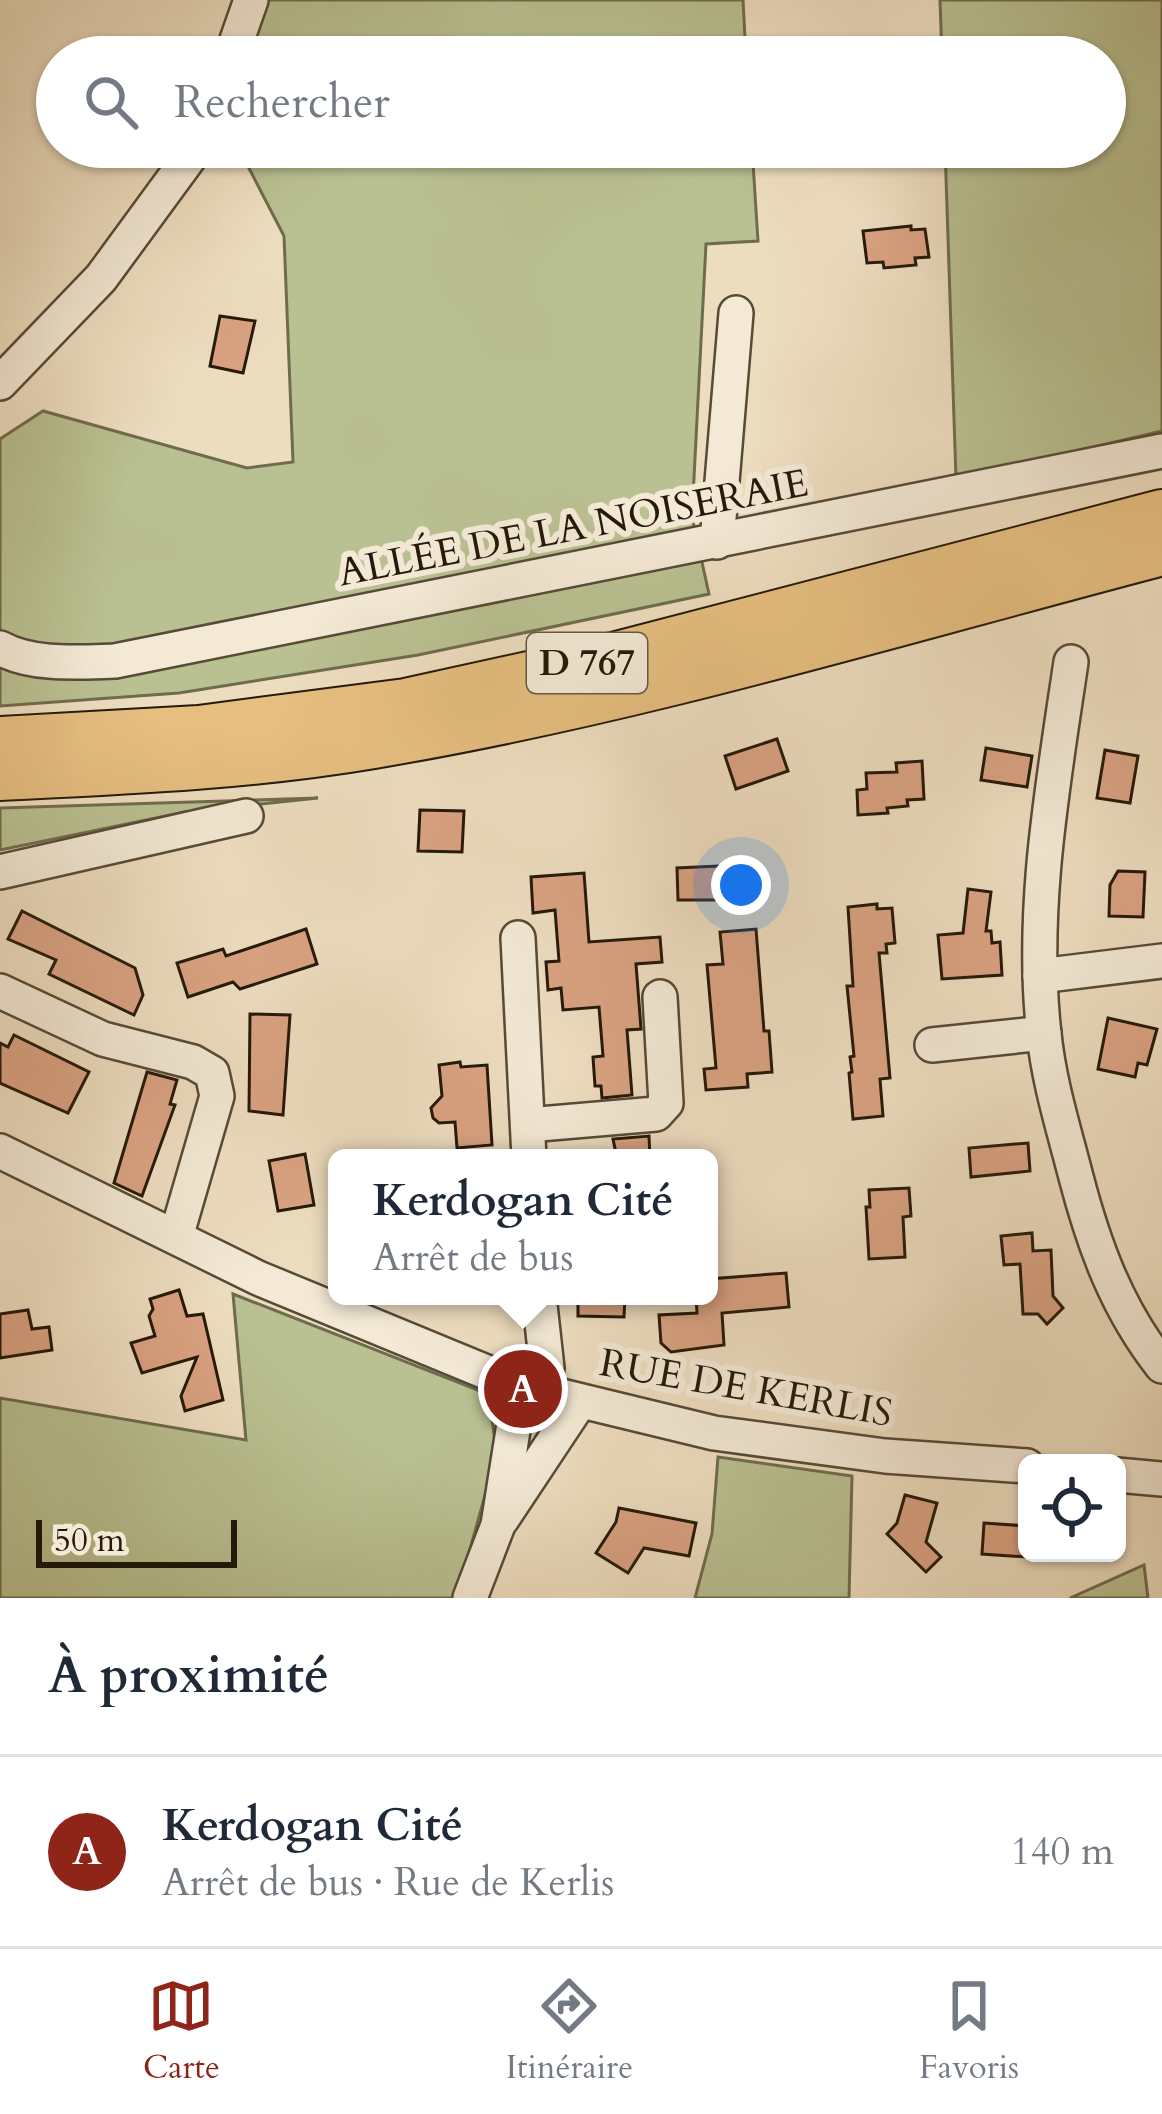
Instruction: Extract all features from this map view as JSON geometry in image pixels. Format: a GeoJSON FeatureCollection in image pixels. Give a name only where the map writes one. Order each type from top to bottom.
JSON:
{"type":"FeatureCollection","features":[{"type":"Feature","properties":{"kind":"highway","name":"D 767"},"geometry":{"type":"LineString","coordinates":[[0,741],[199,730],[344,713],[482,688],[1162,514]]}},
{"type":"Feature","properties":{"kind":"highway","name":"D 767"},"geometry":{"type":"LineString","coordinates":[[0,776],[268,759],[471,726],[573,704],[1162,551]]}},
{"type":"Feature","properties":{"kind":"street"},"geometry":{"type":"LineString","coordinates":[[239,36],[251,0]]}},
{"type":"Feature","properties":{"kind":"street"},"geometry":{"type":"LineString","coordinates":[[0,382],[101,278],[182,168]]}},
{"type":"Feature","properties":{"kind":"street"},"geometry":{"type":"LineString","coordinates":[[717,542],[736,313]]}},
{"type":"Feature","properties":{"kind":"street","name":"ALLÉE DE LA NOISERAIE"},"geometry":{"type":"LineString","coordinates":[[0,648],[10,654],[70,662],[115,661],[1162,451]]}},
{"type":"Feature","properties":{"kind":"street"},"geometry":{"type":"LineString","coordinates":[[1070,662],[1046,830],[1040,976],[1043,1033],[1092,1239],[1136,1333],[1162,1366]]}},
{"type":"Feature","properties":{"kind":"street"},"geometry":{"type":"LineString","coordinates":[[0,872],[246,816]]}},
{"type":"Feature","properties":{"kind":"street"},"geometry":{"type":"LineString","coordinates":[[518,938],[528,1142],[656,1114],[666,1102],[660,997]]}},
{"type":"Feature","properties":{"kind":"street"},"geometry":{"type":"LineString","coordinates":[[1040,976],[1162,961]]}},
{"type":"Feature","properties":{"kind":"street"},"geometry":{"type":"LineString","coordinates":[[0,992],[103,1039],[193,1062],[212,1073],[217,1096],[176,1237]]}},
{"type":"Feature","properties":{"kind":"street"},"geometry":{"type":"LineString","coordinates":[[932,1045],[1043,1033]]}},
{"type":"Feature","properties":{"kind":"street","name":"RUE DE KERLIS"},"geometry":{"type":"LineString","coordinates":[[0,1151],[258,1277],[532,1389],[735,1436],[885,1456],[1018,1465]]}},
{"type":"Feature","properties":{"kind":"street"},"geometry":{"type":"LineString","coordinates":[[470,1598],[498,1525],[532,1389],[547,1368],[540,1305]]}},
{"type":"Feature","properties":{"kind":"street"},"geometry":{"type":"LineString","coordinates":[[498,1525],[578,1403]]}},
{"type":"Feature","properties":{"kind":"street"},"geometry":{"type":"LineString","coordinates":[[1126,1475],[1162,1479]]}},
{"type":"Feature","properties":{"kind":"green space"},"geometry":{"type":"Polygon","coordinates":[[[262,0],[743,0],[745,36],[251,36],[262,0]]]}},
{"type":"Feature","properties":{"kind":"green space"},"geometry":{"type":"Polygon","coordinates":[[[940,0],[1162,0],[1162,431],[956,479],[946,168],[1126,168],[1126,36],[941,36],[940,0]]]}},
{"type":"Feature","properties":{"kind":"green space"},"geometry":{"type":"Polygon","coordinates":[[[249,168],[753,168],[758,241],[706,244],[692,517],[709,594],[418,655],[179,693],[0,706],[0,439],[43,411],[247,468],[293,462],[284,236],[249,168]]]}},
{"type":"Feature","properties":{"kind":"green space"},"geometry":{"type":"Polygon","coordinates":[[[318,798],[185,812],[0,850],[0,808],[318,798]]]}},
{"type":"Feature","properties":{"kind":"green space"},"geometry":{"type":"Polygon","coordinates":[[[233,1294],[488,1394],[497,1453],[457,1595],[462,1598],[0,1598],[0,1398],[246,1440],[233,1294]]]}},
{"type":"Feature","properties":{"kind":"green space"},"geometry":{"type":"Polygon","coordinates":[[[718,1457],[852,1476],[849,1598],[695,1598],[712,1534],[718,1457]]]}},
{"type":"Feature","properties":{"kind":"green space"},"geometry":{"type":"Polygon","coordinates":[[[1144,1565],[1148,1598],[1070,1598],[1144,1565]]]}},
{"type":"Feature","properties":{"kind":"building"},"geometry":{"type":"Polygon","coordinates":[[[911,226],[911,230],[925,229],[929,257],[915,258],[916,265],[884,268],[883,262],[867,263],[863,231],[911,226]]]}},
{"type":"Feature","properties":{"kind":"building"},"geometry":{"type":"Polygon","coordinates":[[[220,316],[255,321],[243,373],[210,366],[220,316]]]}},
{"type":"Feature","properties":{"kind":"building"},"geometry":{"type":"Polygon","coordinates":[[[777,739],[788,771],[736,789],[725,756],[777,739]]]}},
{"type":"Feature","properties":{"kind":"building"},"geometry":{"type":"Polygon","coordinates":[[[986,748],[1032,756],[1027,787],[981,780],[986,748]]]}},
{"type":"Feature","properties":{"kind":"building"},"geometry":{"type":"Polygon","coordinates":[[[1105,750],[1138,756],[1130,803],[1097,798],[1105,750]]]}},
{"type":"Feature","properties":{"kind":"building"},"geometry":{"type":"Polygon","coordinates":[[[922,761],[924,799],[907,800],[908,806],[887,808],[888,813],[858,815],[857,790],[867,789],[866,773],[897,772],[896,763],[922,761]]]}},
{"type":"Feature","properties":{"kind":"building"},"geometry":{"type":"Polygon","coordinates":[[[420,810],[464,811],[462,852],[418,851],[420,810]]]}},
{"type":"Feature","properties":{"kind":"building"},"geometry":{"type":"Polygon","coordinates":[[[677,868],[734,868],[735,900],[678,900],[677,868]]]}},
{"type":"Feature","properties":{"kind":"building"},"geometry":{"type":"Polygon","coordinates":[[[1118,871],[1145,872],[1143,917],[1109,916],[1110,885],[1118,871]]]}},
{"type":"Feature","properties":{"kind":"building"},"geometry":{"type":"Polygon","coordinates":[[[584,873],[589,942],[660,937],[662,962],[636,964],[641,1029],[627,1030],[632,1095],[602,1098],[601,1086],[595,1086],[593,1057],[603,1056],[599,1007],[563,1010],[561,988],[548,990],[546,962],[559,961],[555,910],[533,913],[531,877],[584,873]]]}},
{"type":"Feature","properties":{"kind":"building"},"geometry":{"type":"Polygon","coordinates":[[[968,889],[991,892],[986,931],[991,931],[992,943],[1000,942],[1002,975],[942,979],[938,935],[963,933],[968,889]]]}},
{"type":"Feature","properties":{"kind":"building"},"geometry":{"type":"Polygon","coordinates":[[[877,904],[877,909],[892,908],[895,943],[886,944],[887,953],[879,953],[890,1078],[880,1079],[883,1116],[853,1119],[848,907],[877,904]]]}},
{"type":"Feature","properties":{"kind":"building"},"geometry":{"type":"Polygon","coordinates":[[[22,911],[135,968],[143,995],[134,1015],[49,974],[56,960],[8,939],[22,911]]]}},
{"type":"Feature","properties":{"kind":"building"},"geometry":{"type":"Polygon","coordinates":[[[306,929],[317,964],[240,989],[233,982],[188,997],[177,963],[223,949],[226,956],[306,929]]]}},
{"type":"Feature","properties":{"kind":"building"},"geometry":{"type":"Polygon","coordinates":[[[756,929],[772,1072],[747,1074],[748,1087],[706,1090],[704,1069],[716,1068],[707,965],[723,964],[720,932],[756,929]]]}},
{"type":"Feature","properties":{"kind":"building"},"geometry":{"type":"Polygon","coordinates":[[[250,1014],[290,1015],[283,1115],[249,1111],[250,1014]]]}},
{"type":"Feature","properties":{"kind":"building"},"geometry":{"type":"Polygon","coordinates":[[[1108,1018],[1157,1029],[1147,1065],[1138,1063],[1135,1077],[1098,1069],[1108,1018]]]}},
{"type":"Feature","properties":{"kind":"building"},"geometry":{"type":"Polygon","coordinates":[[[14,1035],[89,1072],[68,1113],[0,1083],[0,1043],[8,1047],[14,1035]]]}},
{"type":"Feature","properties":{"kind":"building"},"geometry":{"type":"Polygon","coordinates":[[[460,1062],[461,1067],[487,1065],[492,1145],[457,1148],[455,1122],[439,1123],[433,1118],[431,1108],[442,1096],[439,1065],[460,1062]]]}},
{"type":"Feature","properties":{"kind":"building"},"geometry":{"type":"Polygon","coordinates":[[[147,1072],[177,1080],[170,1104],[175,1105],[142,1196],[114,1183],[147,1072]]]}},
{"type":"Feature","properties":{"kind":"building"},"geometry":{"type":"Polygon","coordinates":[[[649,1136],[650,1149],[615,1149],[613,1139],[649,1136]]]}},
{"type":"Feature","properties":{"kind":"building"},"geometry":{"type":"Polygon","coordinates":[[[1028,1143],[1030,1171],[971,1177],[969,1148],[1028,1143]]]}},
{"type":"Feature","properties":{"kind":"building"},"geometry":{"type":"Polygon","coordinates":[[[305,1154],[314,1205],[278,1211],[269,1161],[305,1154]]]}},
{"type":"Feature","properties":{"kind":"building"},"geometry":{"type":"Polygon","coordinates":[[[909,1188],[911,1216],[903,1217],[905,1257],[869,1259],[869,1190],[909,1188]]]}},
{"type":"Feature","properties":{"kind":"building"},"geometry":{"type":"Polygon","coordinates":[[[1032,1233],[1033,1251],[1051,1250],[1053,1296],[1063,1308],[1047,1324],[1038,1314],[1023,1314],[1020,1264],[1004,1265],[1001,1236],[1032,1233]]]}},
{"type":"Feature","properties":{"kind":"building"},"geometry":{"type":"Polygon","coordinates":[[[786,1273],[789,1307],[722,1313],[724,1345],[671,1352],[661,1343],[659,1315],[697,1313],[697,1305],[718,1305],[718,1278],[786,1273]]]}},
{"type":"Feature","properties":{"kind":"building"},"geometry":{"type":"Polygon","coordinates":[[[179,1290],[187,1316],[203,1314],[223,1400],[185,1411],[181,1396],[197,1357],[142,1373],[131,1343],[155,1336],[150,1299],[179,1290]]]}},
{"type":"Feature","properties":{"kind":"building"},"geometry":{"type":"Polygon","coordinates":[[[578,1305],[625,1305],[624,1317],[578,1316],[578,1305]]]}},
{"type":"Feature","properties":{"kind":"building"},"geometry":{"type":"Polygon","coordinates":[[[28,1310],[32,1329],[49,1327],[52,1350],[0,1358],[0,1314],[28,1310]]]}},
{"type":"Feature","properties":{"kind":"building"},"geometry":{"type":"Polygon","coordinates":[[[905,1495],[937,1503],[926,1542],[941,1557],[926,1572],[887,1534],[897,1523],[905,1495]]]}},
{"type":"Feature","properties":{"kind":"building"},"geometry":{"type":"Polygon","coordinates":[[[619,1508],[696,1523],[689,1556],[644,1548],[628,1573],[596,1553],[616,1522],[619,1508]]]}},
{"type":"Feature","properties":{"kind":"building"},"geometry":{"type":"Polygon","coordinates":[[[984,1523],[1018,1525],[1018,1556],[982,1554],[984,1523]]]}},
{"type":"Feature","properties":{"kind":"place","name":"Kerdogan Cité"},"geometry":{"type":"Point","coordinates":[523,1389]}}]}
